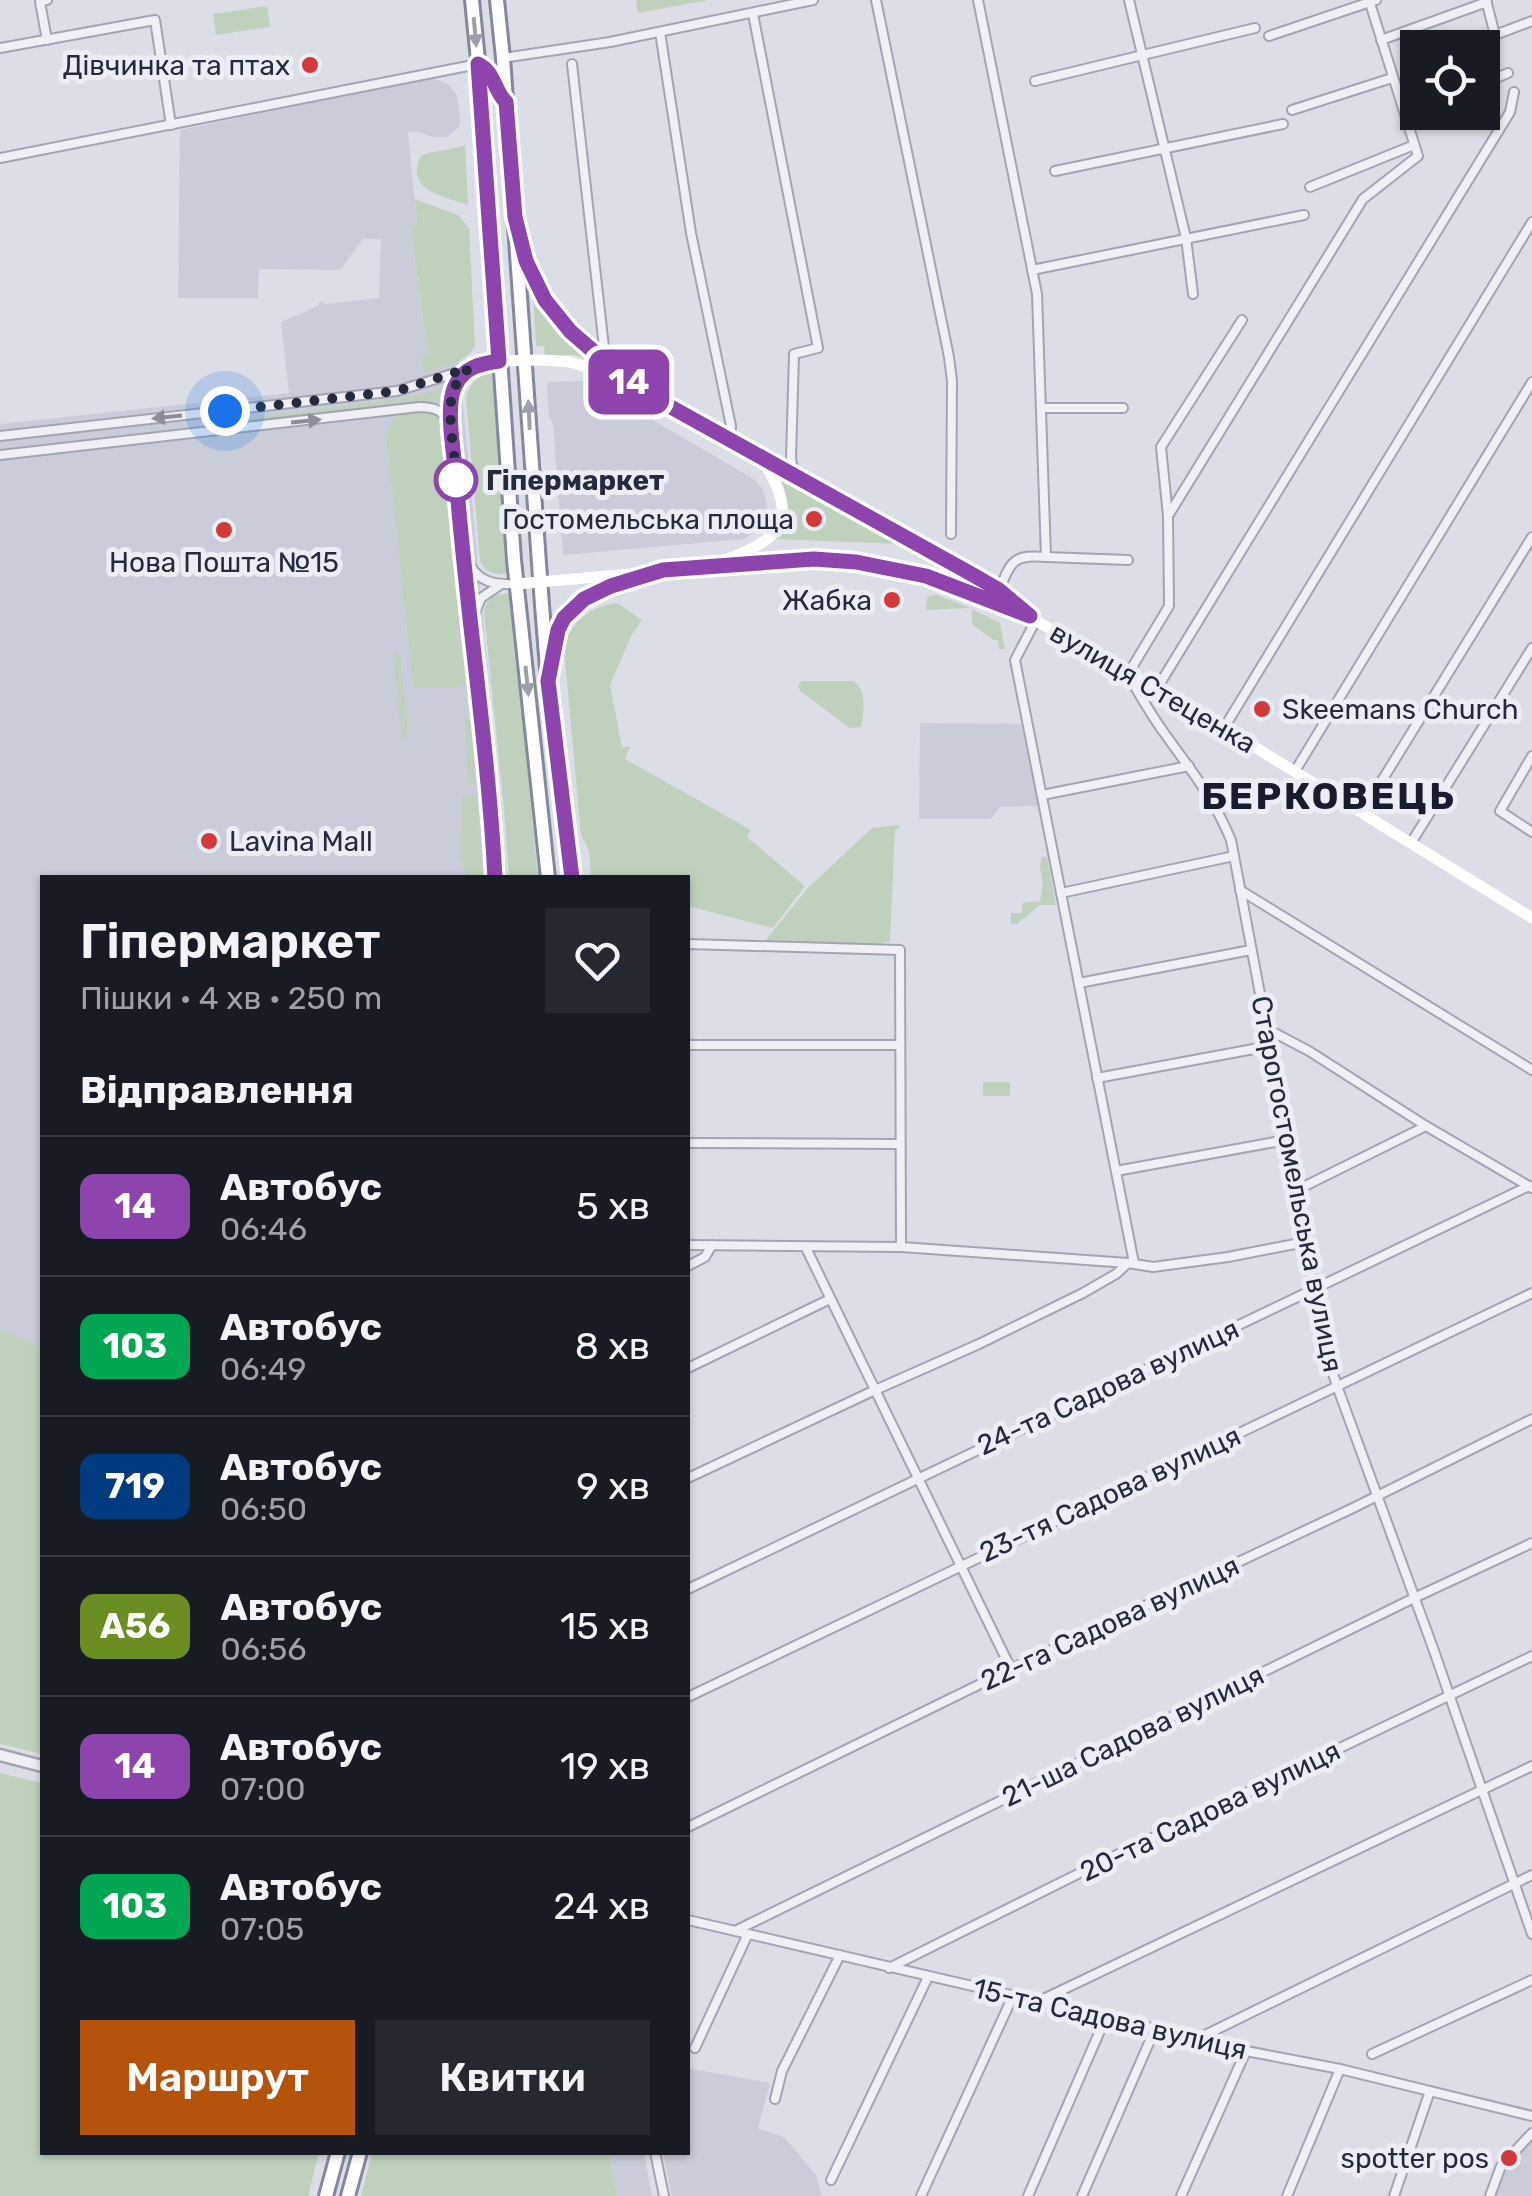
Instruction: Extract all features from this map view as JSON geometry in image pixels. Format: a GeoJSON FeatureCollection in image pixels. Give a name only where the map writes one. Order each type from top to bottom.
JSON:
{"type":"FeatureCollection","features":[{"type":"Feature","properties":{"kind":"highway"},"geometry":{"type":"LineString","coordinates":[[472,0],[516,584],[548,875]]}},
{"type":"Feature","properties":{"kind":"highway"},"geometry":{"type":"LineString","coordinates":[[497,0],[548,681],[572,875]]}},
{"type":"Feature","properties":{"kind":"highway"},"geometry":{"type":"LineString","coordinates":[[326,2196],[337,2155]]}},
{"type":"Feature","properties":{"kind":"highway"},"geometry":{"type":"LineString","coordinates":[[348,2196],[359,2155]]}},
{"type":"Feature","properties":{"kind":"main road"},"geometry":{"type":"LineString","coordinates":[[515,217],[526,261],[545,300],[570,331],[633,386]]}},
{"type":"Feature","properties":{"kind":"main road"},"geometry":{"type":"LineString","coordinates":[[499,361],[570,362],[596,368],[633,386],[760,457],[784,506],[772,534],[754,549],[712,566],[516,584]]}},
{"type":"Feature","properties":{"kind":"main road","name":"вулиця Стеценка"},"geometry":{"type":"LineString","coordinates":[[760,457],[999,590],[1033,618],[1224,728],[1532,918]]}},
{"type":"Feature","properties":{"kind":"main road","name":"вулиця Стеценка"},"geometry":{"type":"LineString","coordinates":[[712,566],[814,559],[856,562],[930,578],[1033,618]]}},
{"type":"Feature","properties":{"kind":"main road"},"geometry":{"type":"LineString","coordinates":[[548,681],[564,618],[584,599],[663,570]]}},
{"type":"Feature","properties":{"kind":"street"},"geometry":{"type":"LineString","coordinates":[[47,0],[40,2],[47,40]]}},
{"type":"Feature","properties":{"kind":"street"},"geometry":{"type":"LineString","coordinates":[[503,58],[660,32],[813,0]]}},
{"type":"Feature","properties":{"kind":"street"},"geometry":{"type":"LineString","coordinates":[[876,0],[950,369],[951,534]]}},
{"type":"Feature","properties":{"kind":"street"},"geometry":{"type":"LineString","coordinates":[[978,0],[1039,319],[1046,556]]}},
{"type":"Feature","properties":{"kind":"street"},"geometry":{"type":"LineString","coordinates":[[1129,0],[1186,238],[1192,294]]}},
{"type":"Feature","properties":{"kind":"street"},"geometry":{"type":"LineString","coordinates":[[1269,36],[1372,1],[1400,103]]}},
{"type":"Feature","properties":{"kind":"street"},"geometry":{"type":"LineString","coordinates":[[1381,40],[1486,1],[1496,35],[1532,21]]}},
{"type":"Feature","properties":{"kind":"street"},"geometry":{"type":"LineString","coordinates":[[753,14],[818,348],[794,354],[794,476]]}},
{"type":"Feature","properties":{"kind":"street"},"geometry":{"type":"LineString","coordinates":[[0,48],[155,20],[171,125]]}},
{"type":"Feature","properties":{"kind":"street"},"geometry":{"type":"LineString","coordinates":[[1035,81],[1255,28]]}},
{"type":"Feature","properties":{"kind":"street"},"geometry":{"type":"LineString","coordinates":[[660,32],[691,232],[730,439]]}},
{"type":"Feature","properties":{"kind":"street"},"geometry":{"type":"LineString","coordinates":[[0,158],[478,64],[489,72],[506,102]]}},
{"type":"Feature","properties":{"kind":"street"},"geometry":{"type":"LineString","coordinates":[[572,64],[604,347],[596,355]]}},
{"type":"Feature","properties":{"kind":"street"},"geometry":{"type":"LineString","coordinates":[[1500,76],[1508,73]]}},
{"type":"Feature","properties":{"kind":"street"},"geometry":{"type":"LineString","coordinates":[[1292,110],[1392,78]]}},
{"type":"Feature","properties":{"kind":"street"},"geometry":{"type":"LineString","coordinates":[[1156,690],[1500,129],[1510,112],[1514,92]]}},
{"type":"Feature","properties":{"kind":"street"},"geometry":{"type":"LineString","coordinates":[[1055,171],[1283,124]]}},
{"type":"Feature","properties":{"kind":"street"},"geometry":{"type":"LineString","coordinates":[[1168,516],[1363,199],[1418,156],[1409,130]]}},
{"type":"Feature","properties":{"kind":"street"},"geometry":{"type":"LineString","coordinates":[[1310,187],[1414,145]]}},
{"type":"Feature","properties":{"kind":"street"},"geometry":{"type":"LineString","coordinates":[[1032,270],[1304,216]]}},
{"type":"Feature","properties":{"kind":"street"},"geometry":{"type":"LineString","coordinates":[[1224,728],[1532,222]]}},
{"type":"Feature","properties":{"kind":"street"},"geometry":{"type":"LineString","coordinates":[[1128,674],[1170,606],[1168,516],[1161,446],[1242,320]]}},
{"type":"Feature","properties":{"kind":"street"},"geometry":{"type":"LineString","coordinates":[[0,436],[397,391],[478,364],[499,361]]}},
{"type":"Feature","properties":{"kind":"street"},"geometry":{"type":"LineString","coordinates":[[469,368],[452,395],[452,428],[489,782],[494,875]]}},
{"type":"Feature","properties":{"kind":"street"},"geometry":{"type":"LineString","coordinates":[[1295,771],[1532,382]]}},
{"type":"Feature","properties":{"kind":"street"},"geometry":{"type":"LineString","coordinates":[[0,455],[429,407],[446,416],[452,428]]}},
{"type":"Feature","properties":{"kind":"street"},"geometry":{"type":"LineString","coordinates":[[1042,408],[1124,408]]}},
{"type":"Feature","properties":{"kind":"street"},"geometry":{"type":"LineString","coordinates":[[1362,814],[1532,537]]}},
{"type":"Feature","properties":{"kind":"street"},"geometry":{"type":"LineString","coordinates":[[462,546],[475,574],[500,585],[516,584]]}},
{"type":"Feature","properties":{"kind":"street"},"geometry":{"type":"LineString","coordinates":[[999,590],[1009,567],[1024,555],[1128,560]]}},
{"type":"Feature","properties":{"kind":"street"},"geometry":{"type":"LineString","coordinates":[[471,632],[480,598],[500,585]]}},
{"type":"Feature","properties":{"kind":"street"},"geometry":{"type":"LineString","coordinates":[[1033,618],[1015,660],[1131,1263]]}},
{"type":"Feature","properties":{"kind":"street"},"geometry":{"type":"LineString","coordinates":[[1411,843],[1532,648]]}},
{"type":"Feature","properties":{"kind":"street","name":"Старогостомельська вулиця"},"geometry":{"type":"LineString","coordinates":[[1128,674],[1162,731],[1218,809],[1230,840],[1322,1336],[1532,1934]]}},
{"type":"Feature","properties":{"kind":"street"},"geometry":{"type":"LineString","coordinates":[[1532,756],[1500,808],[1503,815],[1532,832]]}},
{"type":"Feature","properties":{"kind":"street"},"geometry":{"type":"LineString","coordinates":[[1042,796],[1189,766]]}},
{"type":"Feature","properties":{"kind":"street"},"geometry":{"type":"LineString","coordinates":[[1061,893],[1234,856]]}},
{"type":"Feature","properties":{"kind":"street"},"geometry":{"type":"LineString","coordinates":[[1240,890],[1532,1070]]}},
{"type":"Feature","properties":{"kind":"street"},"geometry":{"type":"LineString","coordinates":[[690,944],[900,950],[902,1247]]}},
{"type":"Feature","properties":{"kind":"street"},"geometry":{"type":"LineString","coordinates":[[1079,984],[1252,950]]}},
{"type":"Feature","properties":{"kind":"street"},"geometry":{"type":"LineString","coordinates":[[1267,1028],[1530,1187]]}},
{"type":"Feature","properties":{"kind":"street"},"geometry":{"type":"LineString","coordinates":[[690,1045],[900,1045]]}},
{"type":"Feature","properties":{"kind":"street"},"geometry":{"type":"LineString","coordinates":[[1098,1078],[1270,1046]]}},
{"type":"Feature","properties":{"kind":"street"},"geometry":{"type":"LineString","coordinates":[[1297,1190],[1426,1126]]}},
{"type":"Feature","properties":{"kind":"street"},"geometry":{"type":"LineString","coordinates":[[1116,1171],[1286,1140]]}},
{"type":"Feature","properties":{"kind":"street"},"geometry":{"type":"LineString","coordinates":[[690,1143],[900,1144]]}},
{"type":"Feature","properties":{"kind":"street","name":"24-та Садова вулиця"},"geometry":{"type":"LineString","coordinates":[[690,1588],[1530,1187]]}},
{"type":"Feature","properties":{"kind":"street"},"geometry":{"type":"LineString","coordinates":[[690,1245],[902,1247],[1153,1267],[1306,1242]]}},
{"type":"Feature","properties":{"kind":"street"},"geometry":{"type":"LineString","coordinates":[[690,1265],[705,1257],[712,1246]]}},
{"type":"Feature","properties":{"kind":"street"},"geometry":{"type":"LineString","coordinates":[[806,1248],[1010,1669]]}},
{"type":"Feature","properties":{"kind":"street"},"geometry":{"type":"LineString","coordinates":[[690,1477],[978,1344],[1066,1301],[1131,1263]]}},
{"type":"Feature","properties":{"kind":"street","name":"23-тя Садова вулиця"},"geometry":{"type":"LineString","coordinates":[[690,1696],[1532,1292]]}},
{"type":"Feature","properties":{"kind":"street"},"geometry":{"type":"LineString","coordinates":[[690,1367],[830,1299]]}},
{"type":"Feature","properties":{"kind":"street","name":"22-га Садова вулиця"},"geometry":{"type":"LineString","coordinates":[[690,1825],[1532,1418]]}},
{"type":"Feature","properties":{"kind":"street","name":"21-ша Садова вулиця"},"geometry":{"type":"LineString","coordinates":[[734,1930],[1532,1543]]}},
{"type":"Feature","properties":{"kind":"street","name":"20-та Садова вулиця"},"geometry":{"type":"LineString","coordinates":[[890,1968],[1532,1656]]}},
{"type":"Feature","properties":{"kind":"street"},"geometry":{"type":"LineString","coordinates":[[0,1755],[40,1765]]}},
{"type":"Feature","properties":{"kind":"street"},"geometry":{"type":"LineString","coordinates":[[1037,2002],[1532,1766]]}},
{"type":"Feature","properties":{"kind":"street"},"geometry":{"type":"LineString","coordinates":[[1197,2039],[1532,1874]]}},
{"type":"Feature","properties":{"kind":"street","name":"15-та Садова вулиця"},"geometry":{"type":"LineString","coordinates":[[690,1920],[1532,2116]]}},
{"type":"Feature","properties":{"kind":"street"},"geometry":{"type":"LineString","coordinates":[[695,2048],[748,1934]]}},
{"type":"Feature","properties":{"kind":"street"},"geometry":{"type":"LineString","coordinates":[[775,2098],[782,2071],[840,1955]]}},
{"type":"Feature","properties":{"kind":"street"},"geometry":{"type":"LineString","coordinates":[[831,2180],[928,1977]]}},
{"type":"Feature","properties":{"kind":"street"},"geometry":{"type":"LineString","coordinates":[[1372,2054],[1532,1980]]}},
{"type":"Feature","properties":{"kind":"street"},"geometry":{"type":"LineString","coordinates":[[921,2196],[1013,1996]]}},
{"type":"Feature","properties":{"kind":"street"},"geometry":{"type":"LineString","coordinates":[[1028,2196],[1106,2017]]}},
{"type":"Feature","properties":{"kind":"street"},"geometry":{"type":"LineString","coordinates":[[1082,2196],[1155,2028]]}},
{"type":"Feature","properties":{"kind":"street"},"geometry":{"type":"LineString","coordinates":[[1181,2196],[1246,2052]]}},
{"type":"Feature","properties":{"kind":"street"},"geometry":{"type":"LineString","coordinates":[[1287,2196],[1340,2070]]}},
{"type":"Feature","properties":{"kind":"street"},"geometry":{"type":"LineString","coordinates":[[1394,2196],[1430,2091]]}},
{"type":"Feature","properties":{"kind":"street"},"geometry":{"type":"LineString","coordinates":[[1490,2196],[1507,2157],[1532,2133]]}},
{"type":"Feature","properties":{"kind":"street"},"geometry":{"type":"LineString","coordinates":[[657,2155],[664,2196]]}},
{"type":"Feature","properties":{"kind":"shaded area"},"geometry":{"type":"Polygon","coordinates":[[[427,78],[449,85],[456,94],[460,123],[447,137],[408,132],[417,224],[410,226],[428,356],[459,360],[507,875],[40,875],[40,1346],[0,1330],[0,424],[289,393],[281,322],[318,306],[320,301],[325,304],[379,298],[381,239],[363,239],[340,270],[259,269],[258,298],[178,298],[180,130],[427,78]]]}},
{"type":"Feature","properties":{"kind":"shaded area"},"geometry":{"type":"Polygon","coordinates":[[[585,381],[754,479],[767,503],[763,523],[744,539],[563,555],[547,382],[585,381]]]}},
{"type":"Feature","properties":{"kind":"shaded area"},"geometry":{"type":"Polygon","coordinates":[[[920,723],[1021,724],[1038,806],[1000,807],[991,819],[919,819],[920,723]]]}},
{"type":"Feature","properties":{"kind":"shaded area"},"geometry":{"type":"Polygon","coordinates":[[[690,2068],[770,2083],[758,2128],[784,2137],[816,2175],[822,2196],[672,2196],[663,2155],[690,2155],[690,2068]]]}},
{"type":"Feature","properties":{"kind":"shaded area"},"geometry":{"type":"Polygon","coordinates":[[[1532,2138],[1532,2196],[1491,2196],[1507,2162],[1532,2138]]]}},
{"type":"Feature","properties":{"kind":"shaded area"},"geometry":{"type":"Polygon","coordinates":[[[609,2155],[644,2155],[652,2196],[617,2196],[609,2155]]]}},
{"type":"Feature","properties":{"kind":"green space"},"geometry":{"type":"Polygon","coordinates":[[[636,0],[709,0],[638,13],[636,0]]]}},
{"type":"Feature","properties":{"kind":"green space"},"geometry":{"type":"Polygon","coordinates":[[[267,6],[270,27],[216,35],[213,14],[267,6]]]}},
{"type":"Feature","properties":{"kind":"green space"},"geometry":{"type":"Polygon","coordinates":[[[465,145],[468,205],[429,190],[418,177],[417,167],[421,156],[465,145]]]}},
{"type":"Feature","properties":{"kind":"green space"},"geometry":{"type":"Polygon","coordinates":[[[415,199],[458,215],[469,228],[475,346],[460,361],[425,372],[422,357],[428,355],[410,225],[417,224],[415,199]]]}},
{"type":"Feature","properties":{"kind":"green space"},"geometry":{"type":"Polygon","coordinates":[[[533,293],[558,329],[592,360],[575,355],[545,355],[544,346],[536,346],[533,293]]]}},
{"type":"Feature","properties":{"kind":"green space"},"geometry":{"type":"Polygon","coordinates":[[[494,371],[508,569],[503,574],[487,570],[480,560],[466,397],[476,380],[494,371]]]}},
{"type":"Feature","properties":{"kind":"green space"},"geometry":{"type":"Polygon","coordinates":[[[451,387],[444,407],[427,402],[248,420],[403,398],[451,387]]]}},
{"type":"Feature","properties":{"kind":"green space"},"geometry":{"type":"Polygon","coordinates":[[[431,411],[443,421],[467,675],[458,688],[417,688],[413,684],[386,434],[399,416],[431,411]]]}},
{"type":"Feature","properties":{"kind":"green space"},"geometry":{"type":"Polygon","coordinates":[[[782,477],[899,544],[775,539],[787,511],[782,477]]]}},
{"type":"Feature","properties":{"kind":"green space"},"geometry":{"type":"Polygon","coordinates":[[[510,593],[538,875],[509,875],[484,614],[487,604],[500,594],[510,593]]]}},
{"type":"Feature","properties":{"kind":"green space"},"geometry":{"type":"Polygon","coordinates":[[[932,595],[970,608],[926,610],[927,598],[932,595]]]}},
{"type":"Feature","properties":{"kind":"green space"},"geometry":{"type":"Polygon","coordinates":[[[617,603],[642,620],[610,685],[622,747],[630,747],[625,759],[751,830],[747,837],[805,886],[773,928],[690,907],[690,875],[591,875],[589,851],[581,835],[564,649],[576,624],[599,607],[617,603]]]}},
{"type":"Feature","properties":{"kind":"green space"},"geometry":{"type":"Polygon","coordinates":[[[972,609],[1000,623],[1005,649],[999,649],[998,640],[972,624],[972,609]]]}},
{"type":"Feature","properties":{"kind":"green space"},"geometry":{"type":"Polygon","coordinates":[[[393,652],[400,657],[408,731],[402,744],[393,652]]]}},
{"type":"Feature","properties":{"kind":"green space"},"geometry":{"type":"Polygon","coordinates":[[[853,681],[862,695],[861,727],[850,728],[800,691],[798,684],[853,681]]]}},
{"type":"Feature","properties":{"kind":"green space"},"geometry":{"type":"Polygon","coordinates":[[[465,713],[474,728],[478,755],[478,783],[468,785],[465,713]]]}},
{"type":"Feature","properties":{"kind":"green space"},"geometry":{"type":"Polygon","coordinates":[[[478,795],[482,875],[466,875],[460,860],[461,797],[478,795]]]}},
{"type":"Feature","properties":{"kind":"green space"},"geometry":{"type":"Polygon","coordinates":[[[899,825],[895,829],[890,942],[762,945],[808,888],[872,828],[899,825]]]}},
{"type":"Feature","properties":{"kind":"green space"},"geometry":{"type":"Polygon","coordinates":[[[1042,857],[1047,857],[1056,905],[1040,905],[1017,924],[1011,924],[1011,913],[1022,913],[1022,903],[1040,901],[1042,857]]]}},
{"type":"Feature","properties":{"kind":"green space"},"geometry":{"type":"Polygon","coordinates":[[[983,1082],[1010,1082],[1010,1096],[983,1096],[983,1082]]]}},
{"type":"Feature","properties":{"kind":"green space"},"geometry":{"type":"Polygon","coordinates":[[[0,1330],[40,1346],[40,1754],[0,1744],[0,1330]]]}},
{"type":"Feature","properties":{"kind":"green space"},"geometry":{"type":"Polygon","coordinates":[[[0,1773],[40,1783],[40,2155],[318,2155],[308,2196],[0,2196],[0,1773]]]}},
{"type":"Feature","properties":{"kind":"green space"},"geometry":{"type":"Polygon","coordinates":[[[371,2155],[609,2155],[617,2196],[361,2196],[371,2155]]]}},
{"type":"Feature","properties":{"kind":"bus line","name":"14"},"geometry":{"type":"LineString","coordinates":[[495,875],[489,782],[450,408],[455,386],[469,368],[499,361],[478,64],[489,72],[506,102],[515,217],[526,261],[545,300],[570,331],[633,386],[975,576],[1030,616],[926,576],[856,562],[814,559],[663,570],[584,599],[564,618],[558,630],[548,681],[572,875]]}},
{"type":"Feature","properties":{"kind":"place","name":"Дівчинка та птах"},"geometry":{"type":"Point","coordinates":[310,65]}},
{"type":"Feature","properties":{"kind":"place","name":"Гіпермаркет"},"geometry":{"type":"Point","coordinates":[456,480]}},
{"type":"Feature","properties":{"kind":"place","name":"Гостомельська площа"},"geometry":{"type":"Point","coordinates":[814,519]}},
{"type":"Feature","properties":{"kind":"place","name":"Нова Пошта №15"},"geometry":{"type":"Point","coordinates":[224,530]}},
{"type":"Feature","properties":{"kind":"place","name":"Жабка"},"geometry":{"type":"Point","coordinates":[892,600]}},
{"type":"Feature","properties":{"kind":"place","name":"Skeemans Church"},"geometry":{"type":"Point","coordinates":[1262,709]}},
{"type":"Feature","properties":{"kind":"place","name":"Lavina Mall"},"geometry":{"type":"Point","coordinates":[209,841]}},
{"type":"Feature","properties":{"kind":"place","name":"spotter pos"},"geometry":{"type":"Point","coordinates":[1509,2158]}},
{"type":"Feature","properties":{"kind":"district","name":"БЕРКОВЕЦЬ"},"geometry":{"type":"Point","coordinates":[1329,796]}},
{"type":"Feature","properties":{"kind":"route"},"geometry":{"type":"LineString","coordinates":[[225,411],[397,391],[469,368],[455,386],[450,408],[456,480]]}}]}
